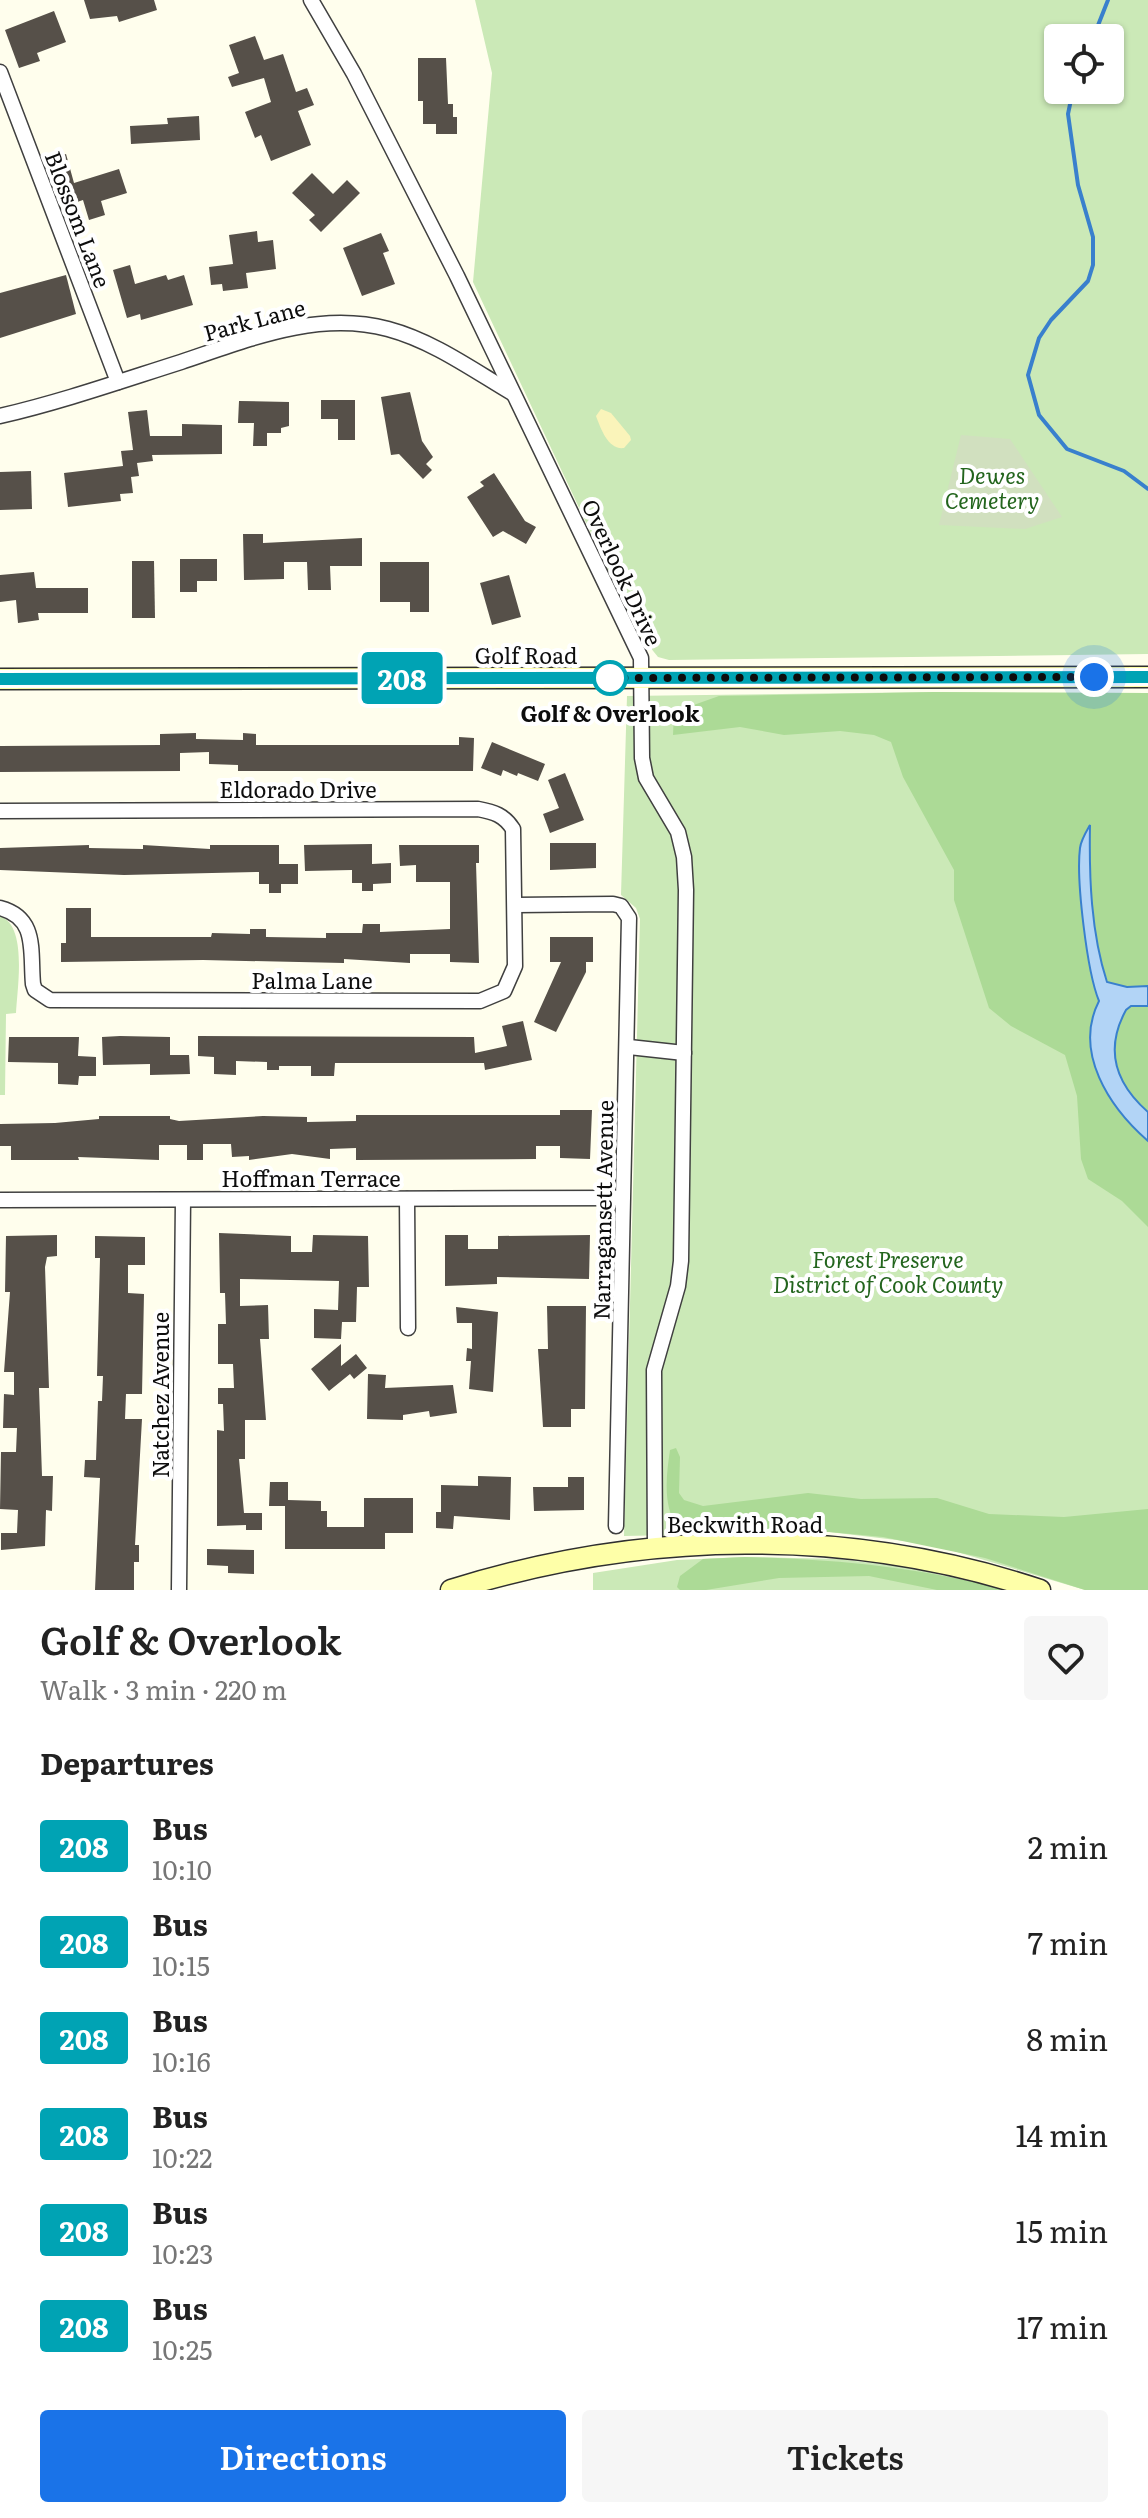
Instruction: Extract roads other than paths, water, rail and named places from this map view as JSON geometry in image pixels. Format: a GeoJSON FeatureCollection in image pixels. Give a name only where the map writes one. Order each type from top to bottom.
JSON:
{"type":"FeatureCollection","features":[{"type":"Feature","properties":{"kind":"main road","name":"Golf Road"},"geometry":{"type":"LineString","coordinates":[[0,679],[1148,677]]}},
{"type":"Feature","properties":{"kind":"main road","name":"Beckwith Road"},"geometry":{"type":"LineString","coordinates":[[451,1590],[534,1568],[655,1546],[782,1544],[861,1549],[944,1562],[1040,1590]]}},
{"type":"Feature","properties":{"kind":"street","name":"Overlook Drive"},"geometry":{"type":"LineString","coordinates":[[311,0],[409,182],[641,658],[642,745],[646,778],[678,832],[684,857],[681,1261],[678,1286],[654,1370],[655,1546]]}},
{"type":"Feature","properties":{"kind":"street","name":"Blossom Lane"},"geometry":{"type":"LineString","coordinates":[[0,72],[118,382]]}},
{"type":"Feature","properties":{"kind":"street","name":"Park Lane"},"geometry":{"type":"LineString","coordinates":[[0,416],[278,331],[339,322],[387,329],[416,338],[512,393]]}},
{"type":"Feature","properties":{"kind":"street","name":"Eldorado Drive"},"geometry":{"type":"LineString","coordinates":[[0,811],[478,809],[506,818],[513,829],[516,905]]}},
{"type":"Feature","properties":{"kind":"street","name":"Narragansett Avenue"},"geometry":{"type":"LineString","coordinates":[[516,905],[613,904],[625,911],[631,929],[616,1526]]}},
{"type":"Feature","properties":{"kind":"street","name":"Palma Lane"},"geometry":{"type":"LineString","coordinates":[[0,908],[16,913],[25,922],[32,937],[33,984],[35,990],[50,1000],[480,1001],[494,997],[511,980],[516,905]]}},
{"type":"Feature","properties":{"kind":"street"},"geometry":{"type":"LineString","coordinates":[[629,1047],[684,1053]]}},
{"type":"Feature","properties":{"kind":"street","name":"Hoffman Terrace"},"geometry":{"type":"LineString","coordinates":[[0,1200],[622,1198]]}},
{"type":"Feature","properties":{"kind":"street"},"geometry":{"type":"LineString","coordinates":[[407,1199],[408,1328]]}},
{"type":"Feature","properties":{"kind":"street","name":"Natchez Avenue"},"geometry":{"type":"LineString","coordinates":[[179,1590],[183,1200]]}},
{"type":"Feature","properties":{"kind":"water"},"geometry":{"type":"Polygon","coordinates":[[[1090,825],[1092,905],[1097,944],[1107,982],[1127,987],[1148,986],[1148,1006],[1131,1006],[1126,1010],[1119,1025],[1115,1052],[1121,1078],[1148,1112],[1148,1141],[1120,1112],[1099,1077],[1093,1059],[1090,1040],[1092,1020],[1099,1001],[1087,948],[1079,862],[1081,845],[1090,825]]]}},
{"type":"Feature","properties":{"kind":"waterway"},"geometry":{"type":"LineString","coordinates":[[1099,24],[1108,0]]}},
{"type":"Feature","properties":{"kind":"waterway"},"geometry":{"type":"LineString","coordinates":[[1070,104],[1068,114],[1078,185],[1093,237],[1093,265],[1088,281],[1051,320],[1039,338],[1028,375],[1039,415],[1067,449],[1124,471],[1148,489]]}},
{"type":"Feature","properties":{"kind":"place","name":"Golf & Overlook"},"geometry":{"type":"Point","coordinates":[610,678]}},
{"type":"Feature","properties":{"kind":"park label","name":"Dewes Cemetery"},"geometry":{"type":"Point","coordinates":[992,486]}},
{"type":"Feature","properties":{"kind":"park label","name":"Forest Preserve District of Cook County"},"geometry":{"type":"Point","coordinates":[888,1270]}}]}
